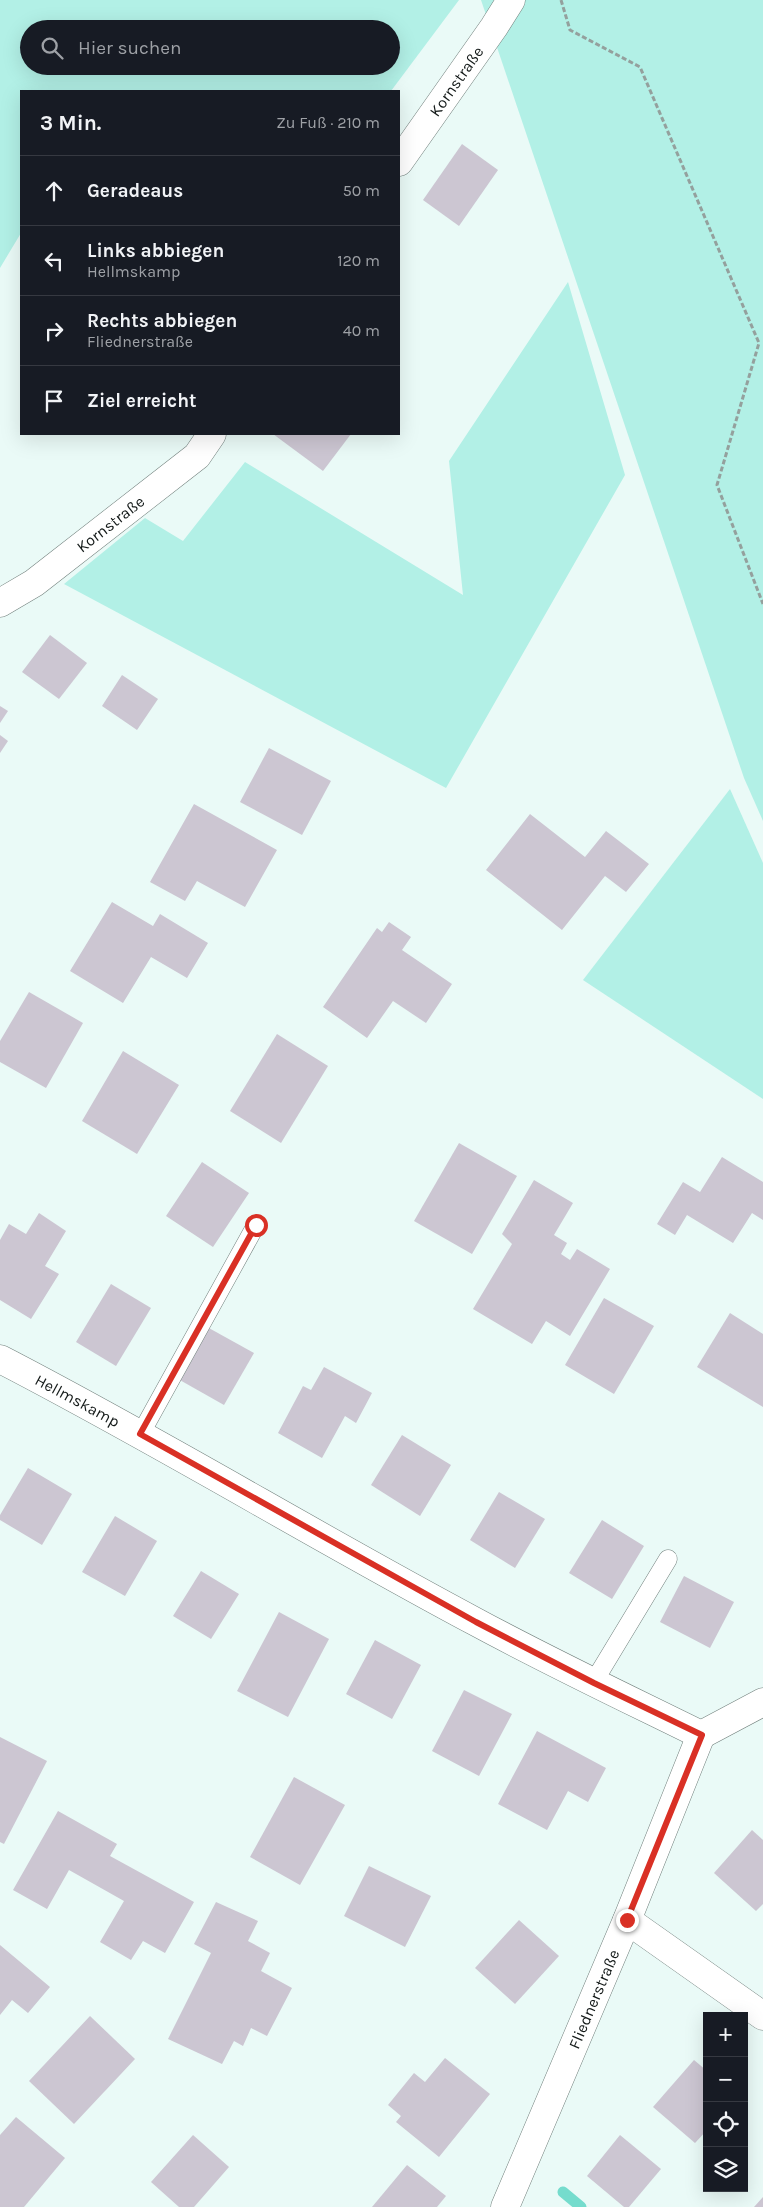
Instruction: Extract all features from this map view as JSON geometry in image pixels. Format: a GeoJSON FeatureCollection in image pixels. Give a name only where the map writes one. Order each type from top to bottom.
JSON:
{"type":"FeatureCollection","features":[{"type":"Feature","properties":{"kind":"street","name":"Kornstraße"},"geometry":{"type":"LineString","coordinates":[[400,161],[511,0]]}},
{"type":"Feature","properties":{"kind":"street","name":"Kornstraße"},"geometry":{"type":"LineString","coordinates":[[0,603],[34,583],[197,456],[211,435]]}},
{"type":"Feature","properties":{"kind":"street","name":"Hellmskamp"},"geometry":{"type":"LineString","coordinates":[[0,1358],[140,1434],[460,1614],[594,1683],[702,1735]]}},
{"type":"Feature","properties":{"kind":"street"},"geometry":{"type":"LineString","coordinates":[[702,1735],[763,1702]]}},
{"type":"Feature","properties":{"kind":"street","name":"Fliednerstraße"},"geometry":{"type":"LineString","coordinates":[[505,2207],[627,1920],[702,1735]]}},
{"type":"Feature","properties":{"kind":"street"},"geometry":{"type":"LineString","coordinates":[[627,1920],[763,2016]]}},
{"type":"Feature","properties":{"kind":"lane"},"geometry":{"type":"LineString","coordinates":[[140,1434],[256,1225]]}},
{"type":"Feature","properties":{"kind":"lane"},"geometry":{"type":"LineString","coordinates":[[594,1683],[668,1559]]}},
{"type":"Feature","properties":{"kind":"path"},"geometry":{"type":"LineString","coordinates":[[561,0],[570,30],[640,67],[759,343],[716,485],[763,604]]}},
{"type":"Feature","properties":{"kind":"green space"},"geometry":{"type":"Polygon","coordinates":[[[0,0],[459,0],[392,90],[20,90],[20,235],[0,268],[0,0]]]}},
{"type":"Feature","properties":{"kind":"green space"},"geometry":{"type":"Polygon","coordinates":[[[481,0],[763,0],[763,821],[744,778],[481,0]]]}},
{"type":"Feature","properties":{"kind":"green space"},"geometry":{"type":"Polygon","coordinates":[[[568,282],[625,475],[446,788],[64,584],[145,518],[183,541],[245,462],[463,595],[449,461],[568,282]]]}},
{"type":"Feature","properties":{"kind":"green space"},"geometry":{"type":"Polygon","coordinates":[[[730,789],[763,863],[763,1099],[583,980],[730,789]]]}},
{"type":"Feature","properties":{"kind":"building"},"geometry":{"type":"Polygon","coordinates":[[[462,144],[498,170],[459,226],[423,200],[462,144]]]}},
{"type":"Feature","properties":{"kind":"building"},"geometry":{"type":"Polygon","coordinates":[[[274,435],[350,435],[323,471],[274,435]]]}},
{"type":"Feature","properties":{"kind":"building"},"geometry":{"type":"Polygon","coordinates":[[[50,635],[87,663],[59,699],[22,672],[50,635]]]}},
{"type":"Feature","properties":{"kind":"building"},"geometry":{"type":"Polygon","coordinates":[[[122,675],[158,699],[137,730],[102,706],[122,675]]]}},
{"type":"Feature","properties":{"kind":"building"},"geometry":{"type":"Polygon","coordinates":[[[0,706],[8,711],[0,723],[0,706]]]}},
{"type":"Feature","properties":{"kind":"building"},"geometry":{"type":"Polygon","coordinates":[[[0,735],[8,741],[0,753],[0,735]]]}},
{"type":"Feature","properties":{"kind":"building"},"geometry":{"type":"Polygon","coordinates":[[[269,748],[331,781],[302,835],[240,802],[269,748]]]}},
{"type":"Feature","properties":{"kind":"building"},"geometry":{"type":"Polygon","coordinates":[[[194,804],[277,850],[245,907],[197,881],[185,901],[150,882],[194,804]]]}},
{"type":"Feature","properties":{"kind":"building"},"geometry":{"type":"Polygon","coordinates":[[[530,814],[585,857],[606,831],[649,864],[626,892],[605,876],[562,930],[486,870],[530,814]]]}},
{"type":"Feature","properties":{"kind":"building"},"geometry":{"type":"Polygon","coordinates":[[[112,902],[153,926],[160,914],[208,943],[187,978],[151,957],[123,1003],[70,971],[112,902]]]}},
{"type":"Feature","properties":{"kind":"building"},"geometry":{"type":"Polygon","coordinates":[[[389,922],[411,937],[402,950],[452,984],[426,1023],[393,1001],[367,1038],[323,1007],[377,928],[382,932],[389,922]]]}},
{"type":"Feature","properties":{"kind":"building"},"geometry":{"type":"Polygon","coordinates":[[[29,992],[83,1023],[46,1088],[0,1062],[0,1041],[29,992]]]}},
{"type":"Feature","properties":{"kind":"building"},"geometry":{"type":"Polygon","coordinates":[[[277,1034],[328,1066],[281,1143],[230,1111],[277,1034]]]}},
{"type":"Feature","properties":{"kind":"building"},"geometry":{"type":"Polygon","coordinates":[[[123,1051],[179,1085],[137,1154],[82,1121],[123,1051]]]}},
{"type":"Feature","properties":{"kind":"building"},"geometry":{"type":"Polygon","coordinates":[[[459,1143],[517,1176],[472,1254],[414,1221],[459,1143]]]}},
{"type":"Feature","properties":{"kind":"building"},"geometry":{"type":"Polygon","coordinates":[[[722,1157],[763,1182],[763,1220],[752,1213],[733,1243],[687,1215],[675,1235],[657,1224],[683,1182],[700,1192],[722,1157]]]}},
{"type":"Feature","properties":{"kind":"building"},"geometry":{"type":"Polygon","coordinates":[[[202,1162],[249,1193],[213,1247],[166,1216],[202,1162]]]}},
{"type":"Feature","properties":{"kind":"building"},"geometry":{"type":"Polygon","coordinates":[[[534,1180],[573,1203],[554,1235],[567,1243],[561,1254],[570,1260],[577,1249],[610,1269],[570,1336],[546,1321],[532,1344],[473,1309],[512,1244],[502,1234],[534,1180]]]}},
{"type":"Feature","properties":{"kind":"building"},"geometry":{"type":"Polygon","coordinates":[[[39,1213],[66,1231],[45,1266],[59,1274],[31,1319],[0,1300],[0,1240],[9,1224],[26,1234],[39,1213]]]}},
{"type":"Feature","properties":{"kind":"building"},"geometry":{"type":"Polygon","coordinates":[[[111,1284],[151,1308],[116,1366],[76,1342],[111,1284]]]}},
{"type":"Feature","properties":{"kind":"building"},"geometry":{"type":"Polygon","coordinates":[[[604,1298],[654,1326],[614,1394],[565,1365],[604,1298]]]}},
{"type":"Feature","properties":{"kind":"building"},"geometry":{"type":"Polygon","coordinates":[[[730,1313],[763,1334],[763,1407],[697,1367],[730,1313]]]}},
{"type":"Feature","properties":{"kind":"building"},"geometry":{"type":"Polygon","coordinates":[[[207,1327],[254,1353],[224,1405],[178,1379],[207,1327]]]}},
{"type":"Feature","properties":{"kind":"building"},"geometry":{"type":"Polygon","coordinates":[[[324,1367],[372,1393],[356,1423],[345,1416],[322,1458],[278,1433],[303,1386],[311,1390],[324,1367]]]}},
{"type":"Feature","properties":{"kind":"building"},"geometry":{"type":"Polygon","coordinates":[[[402,1435],[451,1465],[420,1516],[371,1485],[402,1435]]]}},
{"type":"Feature","properties":{"kind":"building"},"geometry":{"type":"Polygon","coordinates":[[[28,1468],[72,1494],[42,1545],[0,1520],[0,1515],[28,1468]]]}},
{"type":"Feature","properties":{"kind":"building"},"geometry":{"type":"Polygon","coordinates":[[[499,1492],[545,1519],[515,1568],[470,1540],[499,1492]]]}},
{"type":"Feature","properties":{"kind":"building"},"geometry":{"type":"Polygon","coordinates":[[[115,1516],[157,1541],[125,1596],[82,1572],[115,1516]]]}},
{"type":"Feature","properties":{"kind":"building"},"geometry":{"type":"Polygon","coordinates":[[[602,1520],[644,1546],[612,1599],[569,1573],[602,1520]]]}},
{"type":"Feature","properties":{"kind":"building"},"geometry":{"type":"Polygon","coordinates":[[[201,1571],[239,1594],[211,1639],[173,1616],[201,1571]]]}},
{"type":"Feature","properties":{"kind":"building"},"geometry":{"type":"Polygon","coordinates":[[[684,1576],[734,1602],[710,1648],[660,1622],[684,1576]]]}},
{"type":"Feature","properties":{"kind":"building"},"geometry":{"type":"Polygon","coordinates":[[[279,1612],[329,1639],[288,1717],[237,1691],[279,1612]]]}},
{"type":"Feature","properties":{"kind":"building"},"geometry":{"type":"Polygon","coordinates":[[[375,1640],[421,1665],[392,1719],[346,1694],[375,1640]]]}},
{"type":"Feature","properties":{"kind":"building"},"geometry":{"type":"Polygon","coordinates":[[[464,1690],[512,1714],[479,1776],[432,1751],[464,1690]]]}},
{"type":"Feature","properties":{"kind":"building"},"geometry":{"type":"Polygon","coordinates":[[[537,1731],[606,1768],[588,1802],[568,1791],[547,1830],[498,1804],[537,1731]]]}},
{"type":"Feature","properties":{"kind":"building"},"geometry":{"type":"Polygon","coordinates":[[[0,1737],[47,1761],[4,1844],[0,1842],[0,1737]]]}},
{"type":"Feature","properties":{"kind":"building"},"geometry":{"type":"Polygon","coordinates":[[[294,1777],[345,1805],[300,1885],[250,1857],[294,1777]]]}},
{"type":"Feature","properties":{"kind":"building"},"geometry":{"type":"Polygon","coordinates":[[[58,1811],[117,1844],[110,1856],[194,1902],[165,1953],[143,1941],[131,1960],[100,1942],[124,1901],[69,1870],[47,1909],[13,1890],[58,1811]]]}},
{"type":"Feature","properties":{"kind":"building"},"geometry":{"type":"Polygon","coordinates":[[[752,1830],[763,1840],[763,1904],[756,1911],[714,1873],[752,1830]]]}},
{"type":"Feature","properties":{"kind":"building"},"geometry":{"type":"Polygon","coordinates":[[[369,1866],[431,1896],[405,1947],[344,1916],[369,1866]]]}},
{"type":"Feature","properties":{"kind":"building"},"geometry":{"type":"Polygon","coordinates":[[[216,1902],[258,1921],[248,1941],[270,1953],[261,1971],[292,1988],[267,2036],[251,2028],[243,2046],[234,2041],[222,2064],[168,2039],[211,1953],[194,1944],[216,1902]]]}},
{"type":"Feature","properties":{"kind":"building"},"geometry":{"type":"Polygon","coordinates":[[[519,1920],[559,1956],[515,2004],[475,1968],[519,1920]]]}},
{"type":"Feature","properties":{"kind":"building"},"geometry":{"type":"Polygon","coordinates":[[[0,1945],[50,1987],[28,2013],[12,2000],[0,2015],[0,1945]]]}},
{"type":"Feature","properties":{"kind":"building"},"geometry":{"type":"Polygon","coordinates":[[[90,2016],[135,2059],[74,2124],[29,2081],[90,2016]]]}},
{"type":"Feature","properties":{"kind":"building"},"geometry":{"type":"Polygon","coordinates":[[[445,2058],[490,2094],[439,2157],[396,2122],[401,2116],[388,2105],[414,2073],[425,2082],[445,2058]]]}},
{"type":"Feature","properties":{"kind":"building"},"geometry":{"type":"Polygon","coordinates":[[[694,2060],[703,2068],[703,2134],[695,2143],[653,2107],[694,2060]]]}},
{"type":"Feature","properties":{"kind":"building"},"geometry":{"type":"Polygon","coordinates":[[[16,2117],[65,2158],[24,2207],[0,2207],[0,2135],[16,2117]]]}},
{"type":"Feature","properties":{"kind":"building"},"geometry":{"type":"Polygon","coordinates":[[[193,2135],[229,2167],[194,2207],[179,2207],[151,2182],[193,2135]]]}},
{"type":"Feature","properties":{"kind":"building"},"geometry":{"type":"Polygon","coordinates":[[[620,2135],[661,2169],[629,2207],[624,2207],[587,2176],[620,2135]]]}},
{"type":"Feature","properties":{"kind":"building"},"geometry":{"type":"Polygon","coordinates":[[[407,2165],[446,2196],[437,2207],[372,2207],[407,2165]]]}},
{"type":"Feature","properties":{"kind":"building"},"geometry":{"type":"Polygon","coordinates":[[[763,2197],[763,2207],[754,2207],[763,2197]]]}},
{"type":"Feature","properties":{"kind":"waterway"},"geometry":{"type":"LineString","coordinates":[[563,2192],[581,2207]]}},
{"type":"Feature","properties":{"kind":"route"},"geometry":{"type":"LineString","coordinates":[[256,1225],[140,1434],[476,1622],[594,1683],[702,1735],[627,1920]]}}]}
